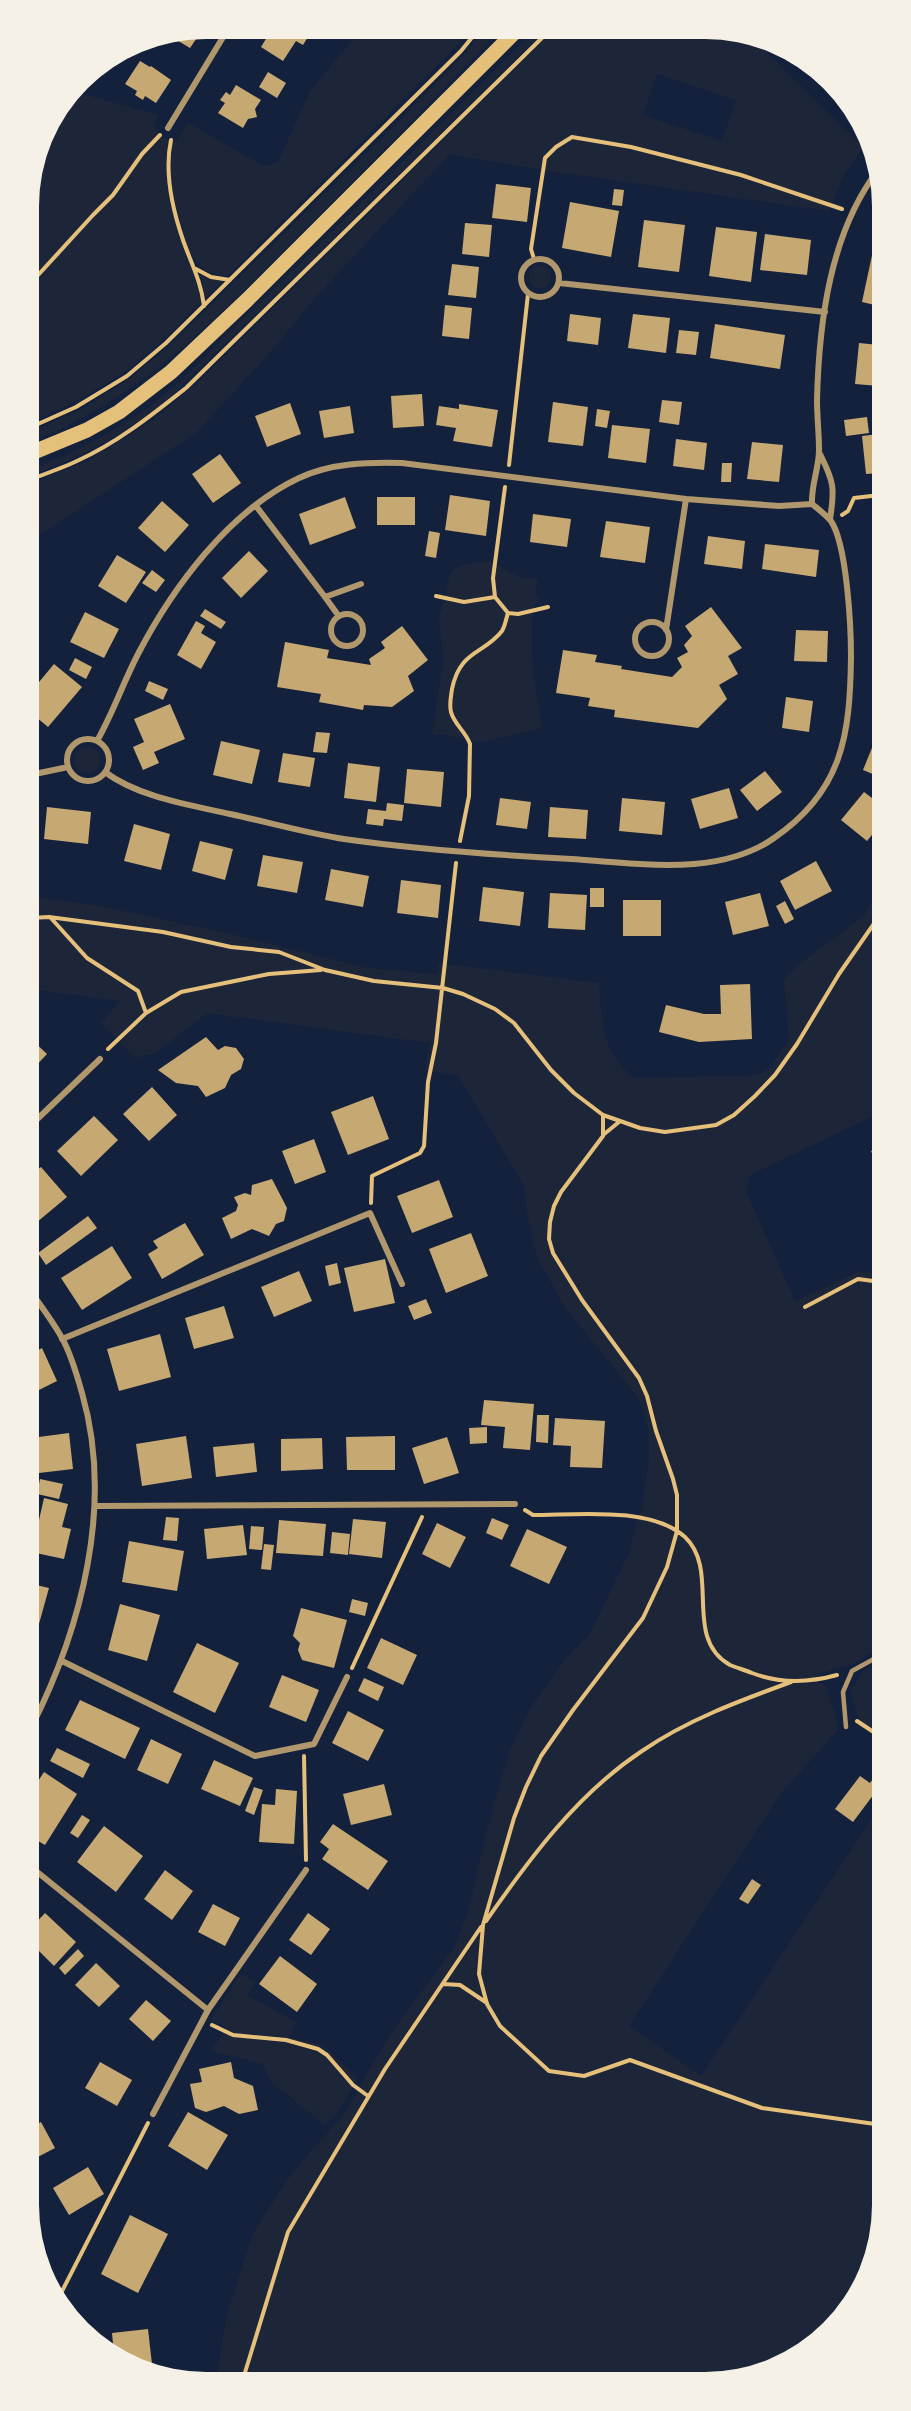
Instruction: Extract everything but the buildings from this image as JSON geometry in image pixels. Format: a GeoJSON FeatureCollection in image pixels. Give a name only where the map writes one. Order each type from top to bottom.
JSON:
{"type":"FeatureCollection","features":[{"type":"Feature","properties":{"kind":"main road"},"geometry":{"type":"LineString","coordinates":[[39,450],[87,430],[118,412],[171,372],[247,300],[507,39]]}},
{"type":"Feature","properties":{"kind":"street"},"geometry":{"type":"LineString","coordinates":[[168,128],[222,39]]}},
{"type":"Feature","properties":{"kind":"street"},"geometry":{"type":"LineString","coordinates":[[812,504],[811,488],[819,453],[818,381],[825,312],[845,233],[853,212],[870,183]]}},
{"type":"Feature","properties":{"kind":"street"},"geometry":{"type":"LineString","coordinates":[[534,259],[551,262],[558,271],[559,283],[556,289],[540,297],[528,294],[520,278],[524,266],[534,259]]}},
{"type":"Feature","properties":{"kind":"street"},"geometry":{"type":"LineString","coordinates":[[559,283],[825,312]]}},
{"type":"Feature","properties":{"kind":"street"},"geometry":{"type":"LineString","coordinates":[[819,453],[834,487],[830,519]]}},
{"type":"Feature","properties":{"kind":"street"},"geometry":{"type":"LineString","coordinates":[[97,741],[158,618],[210,548],[256,506],[299,478],[347,465],[372,462],[402,463],[686,498],[779,506],[812,504],[830,519],[838,535],[842,550],[851,639],[850,708],[840,757],[822,793],[801,817],[773,839],[745,853],[716,861],[671,865],[429,850],[342,839],[178,802],[120,784],[105,772]]}},
{"type":"Feature","properties":{"kind":"street"},"geometry":{"type":"LineString","coordinates":[[666,630],[654,622],[644,624],[637,632],[639,648],[648,655],[659,654],[669,641],[666,630],[686,498]]}},
{"type":"Feature","properties":{"kind":"street"},"geometry":{"type":"LineString","coordinates":[[256,506],[338,615]]}},
{"type":"Feature","properties":{"kind":"street"},"geometry":{"type":"LineString","coordinates":[[325,597],[361,584]]}},
{"type":"Feature","properties":{"kind":"street"},"geometry":{"type":"LineString","coordinates":[[343,613],[354,615],[362,623],[363,634],[356,643],[346,646],[332,638],[331,623],[338,615],[343,613]]}},
{"type":"Feature","properties":{"kind":"street"},"geometry":{"type":"LineString","coordinates":[[90,739],[97,741],[103,745],[109,758],[105,772],[98,779],[84,781],[71,774],[67,754],[76,742],[90,739]]}},
{"type":"Feature","properties":{"kind":"street"},"geometry":{"type":"LineString","coordinates":[[39,773],[68,768]]}},
{"type":"Feature","properties":{"kind":"street"},"geometry":{"type":"LineString","coordinates":[[39,1117],[100,1059]]}},
{"type":"Feature","properties":{"kind":"street"},"geometry":{"type":"LineString","coordinates":[[62,1339],[370,1213],[402,1284]]}},
{"type":"Feature","properties":{"kind":"street"},"geometry":{"type":"LineString","coordinates":[[39,1304],[62,1339],[78,1377],[91,1422],[95,1458],[96,1506],[88,1560],[62,1661],[39,1711]]}},
{"type":"Feature","properties":{"kind":"street"},"geometry":{"type":"LineString","coordinates":[[96,1506],[515,1504]]}},
{"type":"Feature","properties":{"kind":"street"},"geometry":{"type":"LineString","coordinates":[[62,1661],[255,1756],[314,1744],[347,1677]]}},
{"type":"Feature","properties":{"kind":"street"},"geometry":{"type":"LineString","coordinates":[[153,2114],[208,2010],[306,1870]]}},
{"type":"Feature","properties":{"kind":"street"},"geometry":{"type":"LineString","coordinates":[[39,1873],[208,2010]]}},
{"type":"Feature","properties":{"kind":"lane"},"geometry":{"type":"LineString","coordinates":[[846,1727],[843,1692],[852,1671],[872,1660]]}},
{"type":"Feature","properties":{"kind":"path"},"geometry":{"type":"LineString","coordinates":[[39,424],[76,407],[127,376],[166,343],[471,39]]}},
{"type":"Feature","properties":{"kind":"path"},"geometry":{"type":"LineString","coordinates":[[39,274],[113,195],[142,154],[168,128],[172,138],[167,158],[171,200],[183,241],[202,287],[204,307]]}},
{"type":"Feature","properties":{"kind":"path"},"geometry":{"type":"LineString","coordinates":[[534,259],[531,249],[545,158],[556,147],[572,137],[631,147],[741,175],[827,204]]}},
{"type":"Feature","properties":{"kind":"path"},"geometry":{"type":"LineString","coordinates":[[196,269],[211,277],[231,280]]}},
{"type":"Feature","properties":{"kind":"path"},"geometry":{"type":"LineString","coordinates":[[507,475],[528,294]]}},
{"type":"Feature","properties":{"kind":"path"},"geometry":{"type":"LineString","coordinates":[[830,519],[846,513],[854,498],[872,496]]}},
{"type":"Feature","properties":{"kind":"path"},"geometry":{"type":"LineString","coordinates":[[436,596],[464,602],[495,597]]}},
{"type":"Feature","properties":{"kind":"path"},"geometry":{"type":"LineString","coordinates":[[508,614],[548,607]]}},
{"type":"Feature","properties":{"kind":"path"},"geometry":{"type":"LineString","coordinates":[[49,917],[87,958],[138,991],[146,1013]]}},
{"type":"Feature","properties":{"kind":"path"},"geometry":{"type":"LineString","coordinates":[[39,918],[163,932],[231,947],[279,952],[325,970],[374,981],[443,988],[463,994],[495,1009],[514,1023],[551,1070],[574,1093],[603,1115],[639,1128],[665,1132],[716,1125],[734,1115],[756,1096],[775,1075],[872,927]]}},
{"type":"Feature","properties":{"kind":"path"},"geometry":{"type":"LineString","coordinates":[[100,1059],[113,1042],[146,1013],[181,992],[269,974],[325,970]]}},
{"type":"Feature","properties":{"kind":"path"},"geometry":{"type":"LineString","coordinates":[[603,1115],[603,1136]]}},
{"type":"Feature","properties":{"kind":"path"},"geometry":{"type":"LineString","coordinates":[[618,1122],[603,1136],[561,1192],[550,1222],[549,1239],[553,1253],[582,1300],[639,1378],[647,1396],[656,1431],[674,1479],[677,1495],[677,1531],[667,1567],[643,1618],[573,1710],[542,1756],[526,1787],[514,1818],[483,1925],[479,1974],[487,2004],[500,2026],[549,2071],[584,2076],[630,2060],[762,2108],[872,2124]]}},
{"type":"Feature","properties":{"kind":"path"},"geometry":{"type":"LineString","coordinates":[[805,1307],[858,1279],[872,1281]]}},
{"type":"Feature","properties":{"kind":"path"},"geometry":{"type":"LineString","coordinates":[[347,1677],[428,1504]]}},
{"type":"Feature","properties":{"kind":"path"},"geometry":{"type":"LineString","coordinates":[[533,1515],[633,1516],[677,1531],[695,1550],[702,1571],[704,1623],[711,1648],[729,1665],[756,1675],[790,1682],[818,1680],[852,1671]]}},
{"type":"Feature","properties":{"kind":"path"},"geometry":{"type":"LineString","coordinates":[[245,2372],[288,2232],[368,2096],[483,1925],[547,1839],[608,1777],[641,1751],[677,1730],[725,1707],[790,1682]]}},
{"type":"Feature","properties":{"kind":"path"},"geometry":{"type":"LineString","coordinates":[[844,1719],[860,1722],[872,1731]]}},
{"type":"Feature","properties":{"kind":"path"},"geometry":{"type":"LineString","coordinates":[[304,1746],[306,1870]]}},
{"type":"Feature","properties":{"kind":"path"},"geometry":{"type":"LineString","coordinates":[[443,1984],[460,1985],[487,2004]]}},
{"type":"Feature","properties":{"kind":"path"},"geometry":{"type":"LineString","coordinates":[[202,2020],[234,2035],[285,2040],[318,2049],[327,2055],[353,2085],[368,2096]]}},
{"type":"Feature","properties":{"kind":"path"},"geometry":{"type":"LineString","coordinates":[[62,2291],[153,2114]]}},
{"type":"Feature","properties":{"kind":"shaded area"},"geometry":{"type":"Polygon","coordinates":[[[353,39],[463,39],[228,276],[204,269],[188,250],[199,287],[200,303],[134,365],[101,387],[39,418],[39,195],[42,173],[52,142],[61,122],[80,96],[82,94],[159,115],[154,124],[157,132],[169,140],[177,141],[188,123],[264,166],[278,162],[310,91],[353,39]]]}},
{"type":"Feature","properties":{"kind":"shaded area"},"geometry":{"type":"Polygon","coordinates":[[[477,39],[490,39],[209,324],[142,380],[69,425],[39,438],[39,428],[78,411],[128,380],[168,347],[463,56],[477,39]]]}},
{"type":"Feature","properties":{"kind":"shaded area"},"geometry":{"type":"Polygon","coordinates":[[[527,39],[536,39],[167,400],[132,426],[84,454],[39,472],[39,466],[68,454],[124,424],[175,386],[527,39]]]}},
{"type":"Feature","properties":{"kind":"shaded area"},"geometry":{"type":"Polygon","coordinates":[[[545,39],[716,39],[759,48],[764,50],[860,144],[862,149],[844,175],[829,211],[549,171],[450,154],[313,300],[276,346],[197,432],[45,532],[39,534],[39,480],[85,462],[149,423],[197,383],[545,39]],[[657,74],[643,115],[722,141],[736,100],[657,74]]]}},
{"type":"Feature","properties":{"kind":"shaded area"},"geometry":{"type":"Polygon","coordinates":[[[540,266],[548,269],[551,277],[548,285],[540,288],[532,285],[529,277],[532,269],[540,266]]]}},
{"type":"Feature","properties":{"kind":"shaded area"},"geometry":{"type":"Polygon","coordinates":[[[200,273],[210,279],[223,282],[205,298],[200,273]]]}},
{"type":"Feature","properties":{"kind":"shaded area"},"geometry":{"type":"Polygon","coordinates":[[[491,561],[519,577],[538,580],[535,595],[540,596],[534,609],[532,623],[532,653],[543,728],[481,742],[443,734],[432,735],[443,660],[439,619],[451,572],[461,565],[491,561]]]}},
{"type":"Feature","properties":{"kind":"shaded area"},"geometry":{"type":"Polygon","coordinates":[[[87,747],[96,751],[100,760],[96,769],[87,773],[78,769],[74,760],[78,751],[87,747]]]}},
{"type":"Feature","properties":{"kind":"shaded area"},"geometry":{"type":"Polygon","coordinates":[[[39,897],[100,906],[231,934],[367,968],[437,974],[439,963],[599,983],[603,1024],[609,1046],[623,1068],[634,1078],[757,1075],[769,1069],[789,1040],[784,980],[802,962],[864,916],[872,902],[872,1117],[750,1175],[746,1191],[795,1301],[860,1271],[872,1272],[872,1652],[853,1664],[818,1674],[819,1683],[827,1686],[839,1729],[781,1793],[629,2026],[701,2076],[872,1819],[872,2216],[869,2238],[855,2279],[831,2315],[815,2331],[789,2350],[738,2369],[716,2372],[217,2372],[227,2313],[253,2233],[287,2180],[342,2117],[389,2036],[455,1946],[469,1908],[486,1833],[508,1754],[530,1708],[567,1657],[590,1634],[630,1550],[636,1521],[641,1512],[649,1440],[644,1412],[638,1397],[565,1308],[537,1257],[528,1218],[524,1186],[458,1075],[425,1070],[430,1043],[207,1013],[156,1053],[135,1058],[101,1023],[120,1001],[39,990],[39,897]]]}},
{"type":"Feature","properties":{"kind":"shaded area"},"geometry":{"type":"Polygon","coordinates":[[[872,1666],[872,1734],[856,1725],[860,1722],[850,1692],[863,1671],[872,1666]]]}},
{"type":"Feature","properties":{"kind":"shaded area"},"geometry":{"type":"Polygon","coordinates":[[[241,1973],[255,1983],[247,1995],[296,2022],[289,2037],[323,2045],[358,2079],[338,2112],[325,2125],[271,2082],[263,2064],[211,2051],[226,2028],[211,2019],[241,1973]]]}}]}
